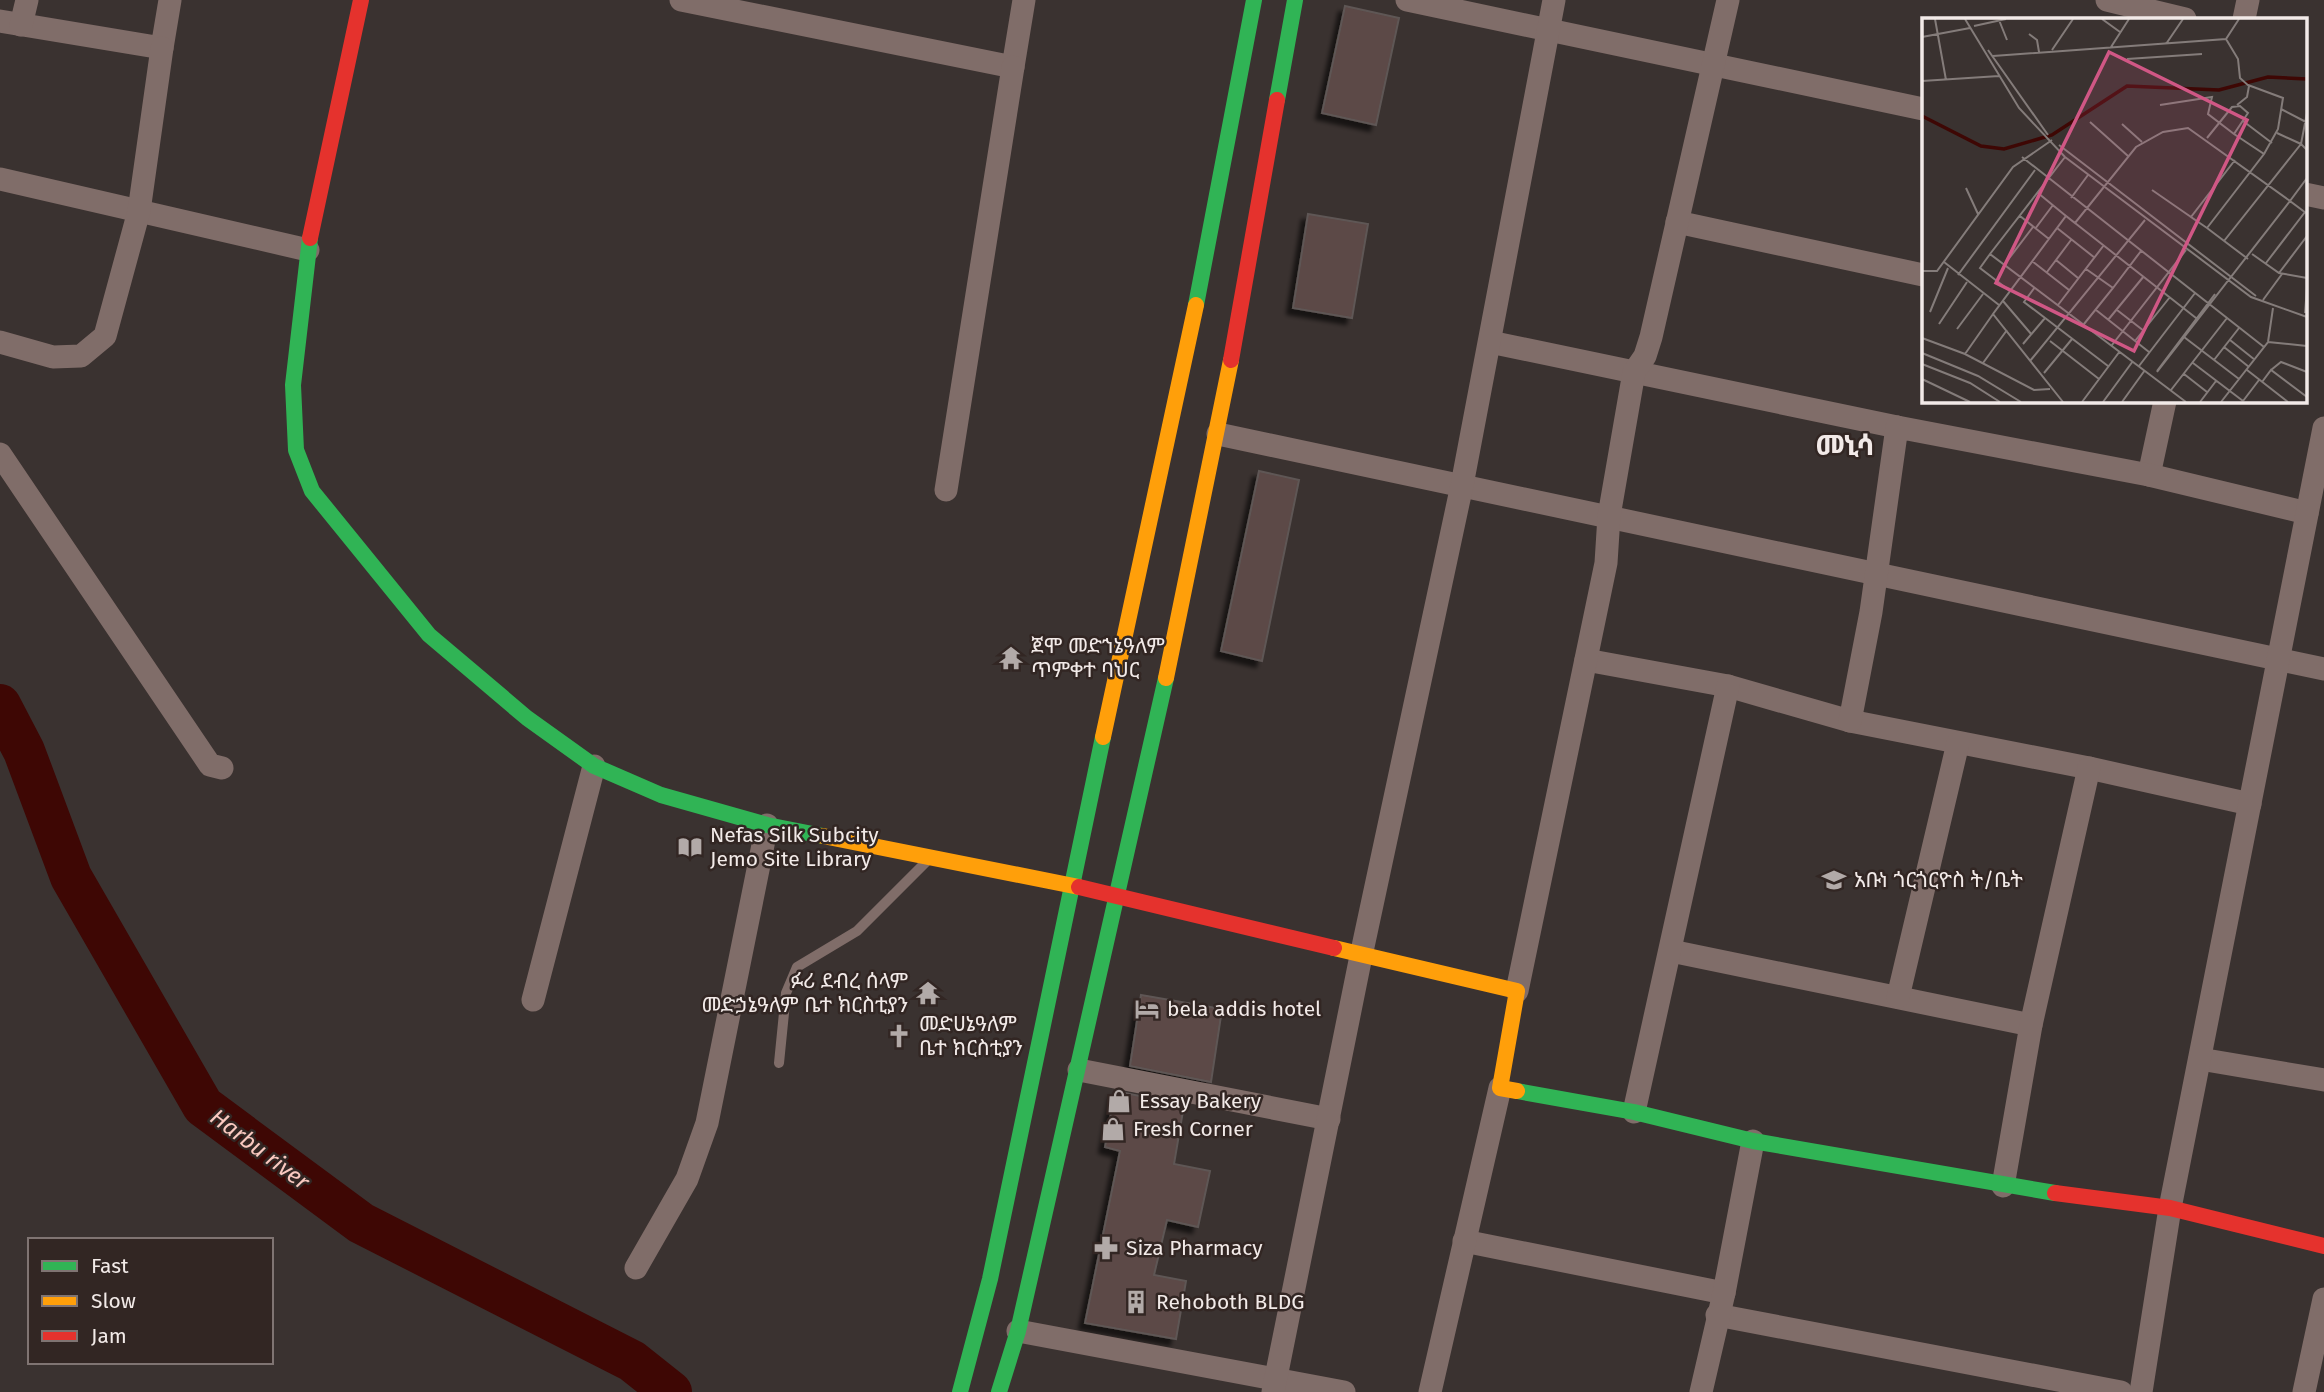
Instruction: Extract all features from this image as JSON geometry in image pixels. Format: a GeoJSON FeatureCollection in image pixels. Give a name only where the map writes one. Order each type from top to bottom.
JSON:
{"type":"FeatureCollection","features":[{"type":"Feature","properties":{"kind":"main road"},"geometry":{"type":"LineString","coordinates":[[361,0],[309,250],[293,385],[296,450],[312,491],[429,635],[527,718],[594,766],[661,796],[768,825],[1071,885],[1118,899],[1517,991],[1500,1088],[1634,1112],[1753,1141],[2003,1186],[2170,1208],[2324,1246]]}},
{"type":"Feature","properties":{"kind":"main road"},"geometry":{"type":"LineString","coordinates":[[960,1392],[990,1279],[1071,885],[1189,344],[1254,0]]}},
{"type":"Feature","properties":{"kind":"main road"},"geometry":{"type":"LineString","coordinates":[[999,1392],[1018,1331],[1079,1070],[1218,433],[1294,0]]}},
{"type":"Feature","properties":{"kind":"street"},"geometry":{"type":"LineString","coordinates":[[27,0],[10,23],[162,48]]}},
{"type":"Feature","properties":{"kind":"street"},"geometry":{"type":"LineString","coordinates":[[0,342],[53,357],[67,357],[81,356],[105,336],[139,211],[170,0]]}},
{"type":"Feature","properties":{"kind":"street"},"geometry":{"type":"LineString","coordinates":[[681,0],[768,9],[1013,66]]}},
{"type":"Feature","properties":{"kind":"street"},"geometry":{"type":"LineString","coordinates":[[947,490],[1024,0]]}},
{"type":"Feature","properties":{"kind":"street"},"geometry":{"type":"LineString","coordinates":[[1407,0],[1922,109]]}},
{"type":"Feature","properties":{"kind":"street"},"geometry":{"type":"LineString","coordinates":[[1275,1384],[1462,485],[1554,0]]}},
{"type":"Feature","properties":{"kind":"street"},"geometry":{"type":"LineString","coordinates":[[1517,991],[1606,563],[1609,516],[1634,372],[1645,356],[1728,0]]}},
{"type":"Feature","properties":{"kind":"street"},"geometry":{"type":"LineString","coordinates":[[2244,18],[2248,0]]}},
{"type":"Feature","properties":{"kind":"street"},"geometry":{"type":"LineString","coordinates":[[2116,7],[2179,18]]}},
{"type":"Feature","properties":{"kind":"street"},"geometry":{"type":"LineString","coordinates":[[0,179],[309,250]]}},
{"type":"Feature","properties":{"kind":"street"},"geometry":{"type":"LineString","coordinates":[[2306,194],[2324,198]]}},
{"type":"Feature","properties":{"kind":"street"},"geometry":{"type":"LineString","coordinates":[[1677,222],[1922,275]]}},
{"type":"Feature","properties":{"kind":"street"},"geometry":{"type":"LineString","coordinates":[[1490,342],[1897,427],[2149,475],[2307,513]]}},
{"type":"Feature","properties":{"kind":"street"},"geometry":{"type":"LineString","coordinates":[[2149,475],[2165,402]]}},
{"type":"Feature","properties":{"kind":"street"},"geometry":{"type":"LineString","coordinates":[[1850,720],[1876,572],[1897,427]]}},
{"type":"Feature","properties":{"kind":"street"},"geometry":{"type":"LineString","coordinates":[[2141,1392],[2170,1208],[2324,428]]}},
{"type":"Feature","properties":{"kind":"street"},"geometry":{"type":"LineString","coordinates":[[1218,433],[2278,657],[2324,669]]}},
{"type":"Feature","properties":{"kind":"street"},"geometry":{"type":"LineString","coordinates":[[0,454],[210,765],[222,768]]}},
{"type":"Feature","properties":{"kind":"street"},"geometry":{"type":"LineString","coordinates":[[1586,660],[1728,686],[1850,720],[2089,768],[2250,804]]}},
{"type":"Feature","properties":{"kind":"street"},"geometry":{"type":"LineString","coordinates":[[1634,1112],[1728,686]]}},
{"type":"Feature","properties":{"kind":"street"},"geometry":{"type":"LineString","coordinates":[[1898,997],[1958,743]]}},
{"type":"Feature","properties":{"kind":"street"},"geometry":{"type":"LineString","coordinates":[[533,1000],[594,766]]}},
{"type":"Feature","properties":{"kind":"street"},"geometry":{"type":"LineString","coordinates":[[2003,1186],[2031,1025],[2089,768]]}},
{"type":"Feature","properties":{"kind":"street"},"geometry":{"type":"LineString","coordinates":[[636,1268],[687,1179],[707,1123],[768,825]]}},
{"type":"Feature","properties":{"kind":"street"},"geometry":{"type":"LineString","coordinates":[[1671,951],[2031,1025]]}},
{"type":"Feature","properties":{"kind":"street"},"geometry":{"type":"LineString","coordinates":[[2200,1059],[2324,1080]]}},
{"type":"Feature","properties":{"kind":"street"},"geometry":{"type":"LineString","coordinates":[[1079,1070],[1329,1119]]}},
{"type":"Feature","properties":{"kind":"street"},"geometry":{"type":"LineString","coordinates":[[1430,1392],[1500,1088]]}},
{"type":"Feature","properties":{"kind":"street"},"geometry":{"type":"LineString","coordinates":[[1701,1392],[1724,1293],[1753,1141]]}},
{"type":"Feature","properties":{"kind":"street"},"geometry":{"type":"LineString","coordinates":[[1464,1241],[1724,1293]]}},
{"type":"Feature","properties":{"kind":"street"},"geometry":{"type":"LineString","coordinates":[[2304,1392],[2324,1299]]}},
{"type":"Feature","properties":{"kind":"street"},"geometry":{"type":"LineString","coordinates":[[1717,1315],[2121,1392]]}},
{"type":"Feature","properties":{"kind":"street"},"geometry":{"type":"LineString","coordinates":[[1018,1331],[1275,1384],[1344,1392]]}},
{"type":"Feature","properties":{"kind":"lane"},"geometry":{"type":"LineString","coordinates":[[779,1063],[786,993],[797,967],[857,930],[930,858]]}},
{"type":"Feature","properties":{"kind":"building"},"geometry":{"type":"Polygon","coordinates":[[[1345,6],[1399,18],[1376,125],[1322,113],[1345,6]]]}},
{"type":"Feature","properties":{"kind":"building"},"geometry":{"type":"Polygon","coordinates":[[[1308,214],[1368,224],[1352,318],[1293,308],[1308,214]]]}},
{"type":"Feature","properties":{"kind":"building"},"geometry":{"type":"Polygon","coordinates":[[[1259,471],[1299,480],[1262,661],[1221,651],[1259,471]]]}},
{"type":"Feature","properties":{"kind":"building"},"geometry":{"type":"Polygon","coordinates":[[[1141,995],[1222,1009],[1211,1082],[1130,1066],[1141,995]]]}},
{"type":"Feature","properties":{"kind":"building"},"geometry":{"type":"Polygon","coordinates":[[[1115,1091],[1184,1105],[1174,1164],[1210,1171],[1198,1227],[1167,1220],[1154,1275],[1186,1281],[1176,1339],[1085,1323],[1120,1151],[1105,1147],[1115,1091]]]}},
{"type":"Feature","properties":{"kind":"waterway","name":"Harbu river"},"geometry":{"type":"LineString","coordinates":[[0,705],[24,751],[71,877],[203,1106],[361,1223],[632,1361],[671,1392]]}},
{"type":"Feature","properties":{"kind":"traffic: fast"},"geometry":{"type":"LineString","coordinates":[[1196,305],[1254,0]]}},
{"type":"Feature","properties":{"kind":"traffic: fast"},"geometry":{"type":"LineString","coordinates":[[1277,100],[1295,0]]}},
{"type":"Feature","properties":{"kind":"traffic: fast"},"geometry":{"type":"LineString","coordinates":[[310,238],[293,385],[296,450],[312,491],[429,635],[527,718],[594,766],[661,795],[767,825],[823,836]]}},
{"type":"Feature","properties":{"kind":"traffic: fast"},"geometry":{"type":"LineString","coordinates":[[999,1392],[1018,1331],[1166,678]]}},
{"type":"Feature","properties":{"kind":"traffic: fast"},"geometry":{"type":"LineString","coordinates":[[960,1392],[990,1279],[1103,737]]}},
{"type":"Feature","properties":{"kind":"traffic: fast"},"geometry":{"type":"LineString","coordinates":[[1517,1091],[1634,1112],[1753,1141],[2055,1193]]}},
{"type":"Feature","properties":{"kind":"traffic: slow"},"geometry":{"type":"LineString","coordinates":[[1103,737],[1196,305]]}},
{"type":"Feature","properties":{"kind":"traffic: slow"},"geometry":{"type":"LineString","coordinates":[[1166,678],[1231,360]]}},
{"type":"Feature","properties":{"kind":"traffic: slow"},"geometry":{"type":"LineString","coordinates":[[823,836],[1079,887]]}},
{"type":"Feature","properties":{"kind":"traffic: slow"},"geometry":{"type":"LineString","coordinates":[[1334,948],[1517,991],[1500,1088],[1517,1091]]}},
{"type":"Feature","properties":{"kind":"traffic: jam"},"geometry":{"type":"LineString","coordinates":[[310,238],[361,0]]}},
{"type":"Feature","properties":{"kind":"traffic: jam"},"geometry":{"type":"LineString","coordinates":[[1231,360],[1277,100]]}},
{"type":"Feature","properties":{"kind":"traffic: jam"},"geometry":{"type":"LineString","coordinates":[[1079,887],[1334,948]]}},
{"type":"Feature","properties":{"kind":"traffic: jam"},"geometry":{"type":"LineString","coordinates":[[2055,1193],[2170,1208],[2324,1246]]}},
{"type":"Feature","properties":{"kind":"place","name":"ጀሞ መድኀኔዓለም ጥምቀተ ባህር"},"geometry":{"type":"Point","coordinates":[1011,658]}},
{"type":"Feature","properties":{"kind":"place","name":"Nefas Silk Subcity Jemo Site Library"},"geometry":{"type":"Point","coordinates":[690,847]}},
{"type":"Feature","properties":{"kind":"place","name":"አቡነ ጎርጎርዮስ ት/ቤት"},"geometry":{"type":"Point","coordinates":[1834,880]}},
{"type":"Feature","properties":{"kind":"place","name":"ፉሪ ደብረ ሰላም መድኃኔዓለም ቤተ ክርስቲያን"},"geometry":{"type":"Point","coordinates":[928,993]}},
{"type":"Feature","properties":{"kind":"place","name":"bela addis hotel"},"geometry":{"type":"Point","coordinates":[1147,1009]}},
{"type":"Feature","properties":{"kind":"place","name":"መድሀኔዓለም ቤተ ክርስቲያን"},"geometry":{"type":"Point","coordinates":[899,1036]}},
{"type":"Feature","properties":{"kind":"place","name":"Essay Bakery"},"geometry":{"type":"Point","coordinates":[1119,1101]}},
{"type":"Feature","properties":{"kind":"place","name":"Fresh Corner"},"geometry":{"type":"Point","coordinates":[1113,1129]}},
{"type":"Feature","properties":{"kind":"place","name":"Siza Pharmacy"},"geometry":{"type":"Point","coordinates":[1106,1248]}},
{"type":"Feature","properties":{"kind":"place","name":"Rehoboth BLDG"},"geometry":{"type":"Point","coordinates":[1136,1302]}},
{"type":"Feature","properties":{"kind":"district","name":"መኒሳ"},"geometry":{"type":"Point","coordinates":[1845,445]}}]}
